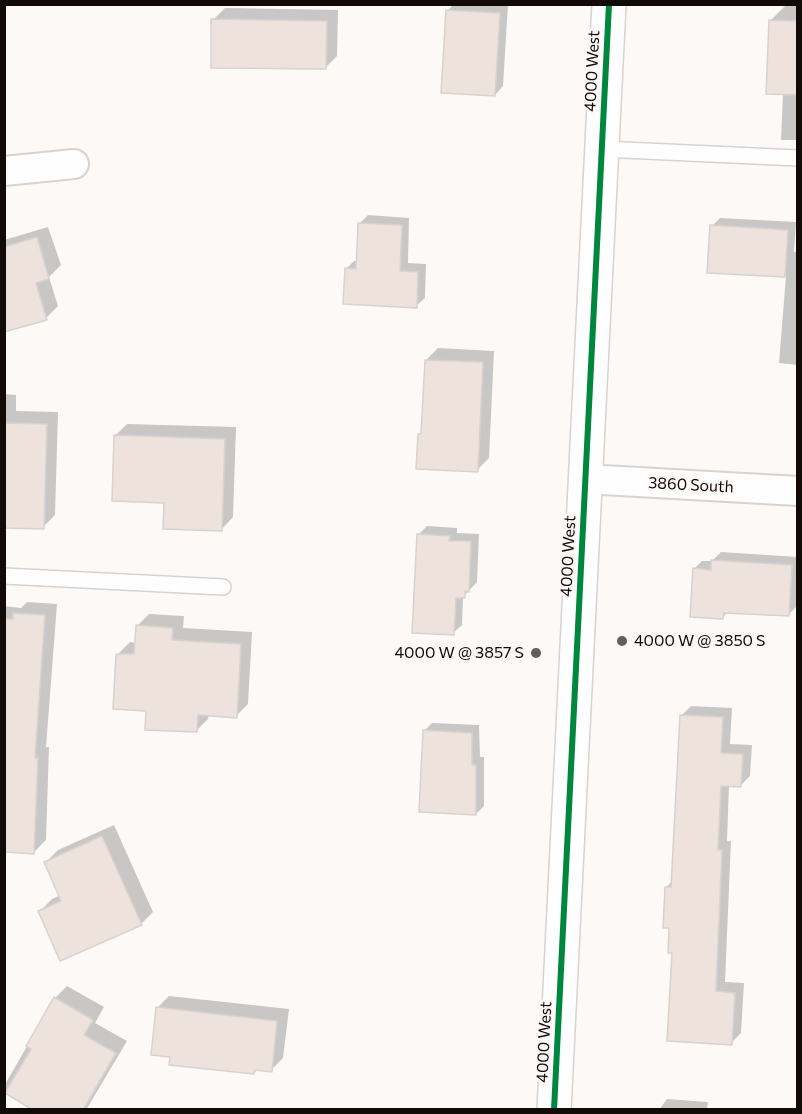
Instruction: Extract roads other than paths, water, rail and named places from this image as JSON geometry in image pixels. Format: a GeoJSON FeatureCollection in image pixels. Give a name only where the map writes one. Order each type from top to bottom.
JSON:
{"type":"FeatureCollection","features":[{"type":"Feature","properties":{"kind":"street","name":"4000 West"},"geometry":{"type":"LineString","coordinates":[[554,1110],[609,4]]}},
{"type":"Feature","properties":{"kind":"street"},"geometry":{"type":"LineString","coordinates":[[4,171],[74,164]]}},
{"type":"Feature","properties":{"kind":"street","name":"3860 South"},"geometry":{"type":"LineString","coordinates":[[585,479],[798,491]]}},
{"type":"Feature","properties":{"kind":"lane"},"geometry":{"type":"LineString","coordinates":[[602,149],[798,158]]}},
{"type":"Feature","properties":{"kind":"lane"},"geometry":{"type":"LineString","coordinates":[[4,576],[223,587]]}},
{"type":"Feature","properties":{"kind":"place","name":"4000 W @ 3850 S"},"geometry":{"type":"Point","coordinates":[622,641]}},
{"type":"Feature","properties":{"kind":"place","name":"4000 W @ 3857 S"},"geometry":{"type":"Point","coordinates":[536,653]}}]}
